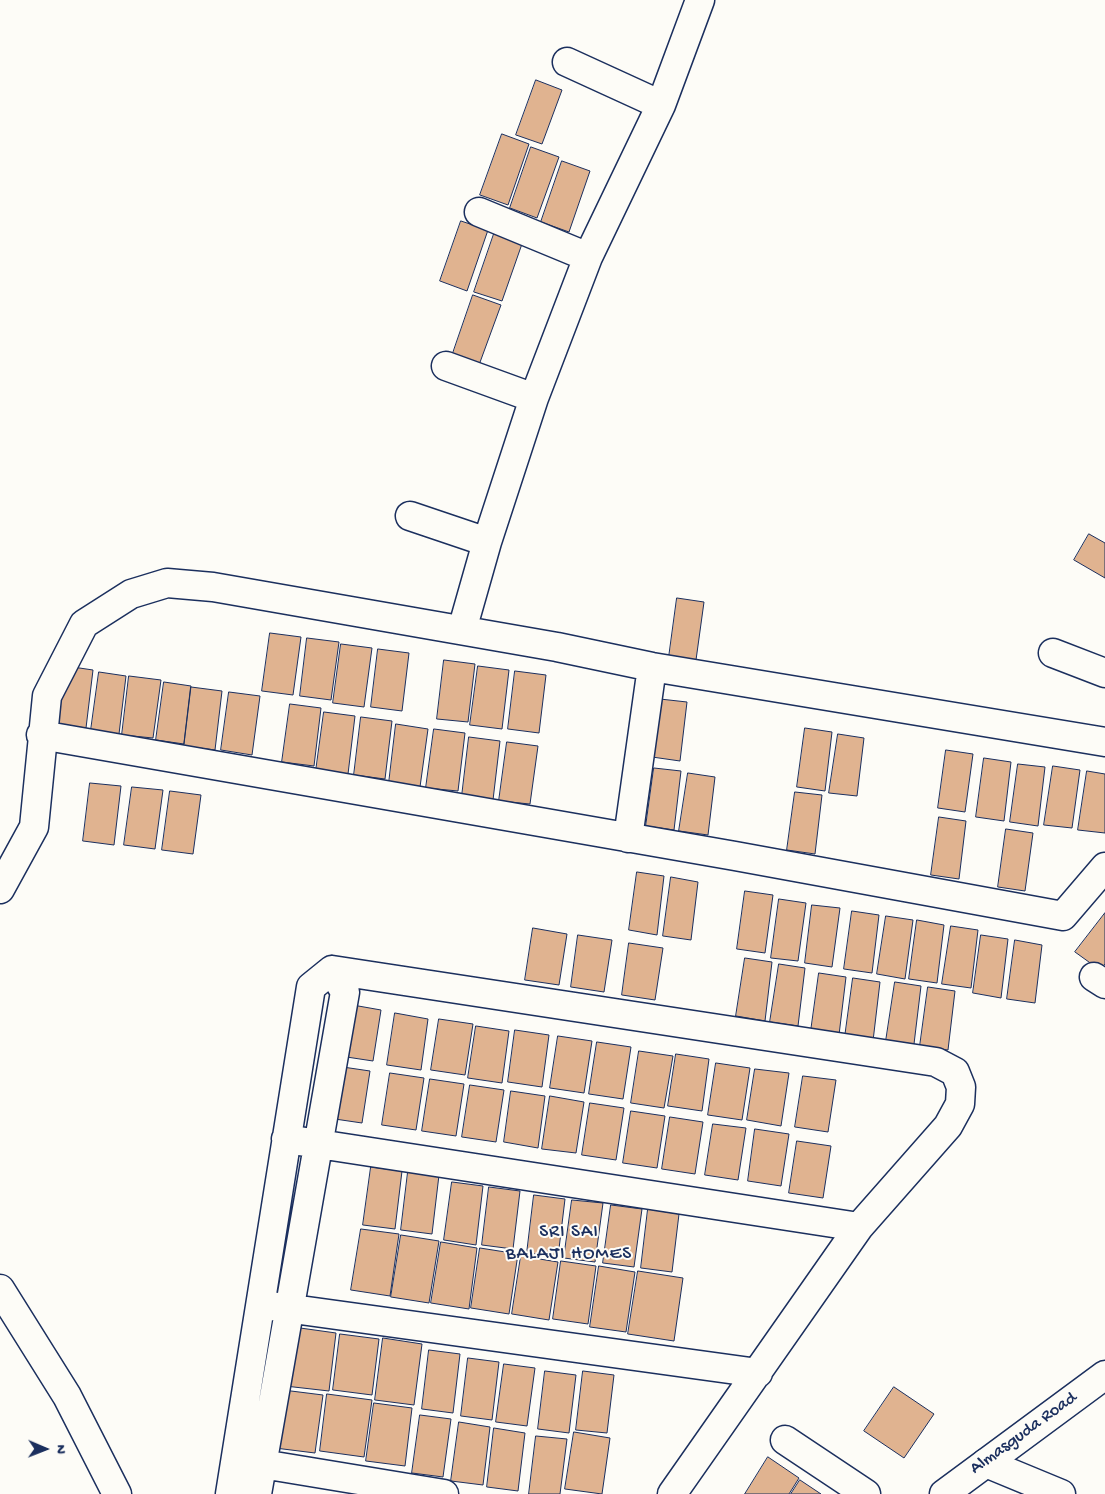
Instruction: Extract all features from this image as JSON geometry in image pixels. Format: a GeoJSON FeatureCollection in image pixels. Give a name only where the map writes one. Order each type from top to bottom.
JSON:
{"type":"FeatureCollection","features":[{"type":"Feature","properties":{"kind":"street"},"geometry":{"type":"LineString","coordinates":[[462,630],[487,542],[534,398],[588,257],[661,105],[700,0]]}},
{"type":"Feature","properties":{"kind":"street"},"geometry":{"type":"LineString","coordinates":[[567,62],[661,105]]}},
{"type":"Feature","properties":{"kind":"street"},"geometry":{"type":"LineString","coordinates":[[478,212],[588,257]]}},
{"type":"Feature","properties":{"kind":"street"},"geometry":{"type":"LineString","coordinates":[[446,366],[534,398]]}},
{"type":"Feature","properties":{"kind":"street"},"geometry":{"type":"LineString","coordinates":[[410,516],[487,542]]}},
{"type":"Feature","properties":{"kind":"street"},"geometry":{"type":"LineString","coordinates":[[0,889],[34,827],[41,735],[47,696],[84,624],[131,594],[167,583],[213,586],[462,630],[652,667],[1105,742]]}},
{"type":"Feature","properties":{"kind":"street"},"geometry":{"type":"LineString","coordinates":[[1053,653],[1105,673]]}},
{"type":"Feature","properties":{"kind":"street"},"geometry":{"type":"LineString","coordinates":[[628,838],[652,667]]}},
{"type":"Feature","properties":{"kind":"street"},"geometry":{"type":"LineString","coordinates":[[41,735],[735,856],[1063,916],[1105,867]]}},
{"type":"Feature","properties":{"kind":"street"},"geometry":{"type":"LineString","coordinates":[[257,1494],[345,992],[332,970]]}},
{"type":"Feature","properties":{"kind":"street"},"geometry":{"type":"LineString","coordinates":[[230,1494],[311,986],[332,970],[936,1062],[954,1072],[961,1087],[960,1104],[948,1126],[859,1227],[672,1494]]}},
{"type":"Feature","properties":{"kind":"street"},"geometry":{"type":"LineString","coordinates":[[286,1138],[859,1227]]}},
{"type":"Feature","properties":{"kind":"street"},"geometry":{"type":"LineString","coordinates":[[0,1290],[67,1396],[117,1494]]}},
{"type":"Feature","properties":{"kind":"street"},"geometry":{"type":"LineString","coordinates":[[259,1305],[758,1372]]}},
{"type":"Feature","properties":{"kind":"street","name":"Almasguda Road"},"geometry":{"type":"LineString","coordinates":[[944,1494],[1105,1375]]}},
{"type":"Feature","properties":{"kind":"street"},"geometry":{"type":"LineString","coordinates":[[785,1440],[866,1494]]}},
{"type":"Feature","properties":{"kind":"street"},"geometry":{"type":"LineString","coordinates":[[235,1459],[444,1494]]}},
{"type":"Feature","properties":{"kind":"street"},"geometry":{"type":"LineString","coordinates":[[986,1462],[1062,1494]]}},
{"type":"Feature","properties":{"kind":"building"},"geometry":{"type":"Polygon","coordinates":[[[536,80],[562,90],[542,144],[516,135],[536,80]]]}},
{"type":"Feature","properties":{"kind":"building"},"geometry":{"type":"Polygon","coordinates":[[[502,134],[529,144],[508,205],[480,195],[502,134]]]}},
{"type":"Feature","properties":{"kind":"building"},"geometry":{"type":"Polygon","coordinates":[[[531,147],[559,157],[537,218],[510,208],[531,147]]]}},
{"type":"Feature","properties":{"kind":"building"},"geometry":{"type":"Polygon","coordinates":[[[562,161],[590,171],[569,232],[541,222],[562,161]]]}},
{"type":"Feature","properties":{"kind":"building"},"geometry":{"type":"Polygon","coordinates":[[[461,221],[488,230],[467,291],[440,281],[461,221]]]}},
{"type":"Feature","properties":{"kind":"building"},"geometry":{"type":"Polygon","coordinates":[[[495,231],[523,241],[502,301],[474,292],[495,231]]]}},
{"type":"Feature","properties":{"kind":"building"},"geometry":{"type":"Polygon","coordinates":[[[473,295],[501,305],[479,365],[452,356],[473,295]]]}},
{"type":"Feature","properties":{"kind":"building"},"geometry":{"type":"Polygon","coordinates":[[[1089,534],[1105,543],[1105,578],[1074,560],[1089,534]]]}},
{"type":"Feature","properties":{"kind":"building"},"geometry":{"type":"Polygon","coordinates":[[[677,598],[704,602],[696,660],[669,657],[677,598]]]}},
{"type":"Feature","properties":{"kind":"building"},"geometry":{"type":"Polygon","coordinates":[[[270,633],[301,637],[293,695],[262,691],[270,633]]]}},
{"type":"Feature","properties":{"kind":"building"},"geometry":{"type":"Polygon","coordinates":[[[307,638],[339,642],[331,700],[300,696],[307,638]]]}},
{"type":"Feature","properties":{"kind":"building"},"geometry":{"type":"Polygon","coordinates":[[[341,644],[372,648],[364,707],[333,703],[341,644]]]}},
{"type":"Feature","properties":{"kind":"building"},"geometry":{"type":"Polygon","coordinates":[[[378,649],[409,653],[402,711],[371,707],[378,649]]]}},
{"type":"Feature","properties":{"kind":"building"},"geometry":{"type":"Polygon","coordinates":[[[444,660],[475,664],[468,722],[437,719],[444,660]]]}},
{"type":"Feature","properties":{"kind":"building"},"geometry":{"type":"Polygon","coordinates":[[[66,666],[93,670],[86,728],[58,724],[66,666]]]}},
{"type":"Feature","properties":{"kind":"building"},"geometry":{"type":"Polygon","coordinates":[[[478,666],[509,670],[502,729],[470,725],[478,666]]]}},
{"type":"Feature","properties":{"kind":"building"},"geometry":{"type":"Polygon","coordinates":[[[515,671],[546,675],[539,733],[508,729],[515,671]]]}},
{"type":"Feature","properties":{"kind":"building"},"geometry":{"type":"Polygon","coordinates":[[[99,672],[126,676],[119,734],[91,730],[99,672]]]}},
{"type":"Feature","properties":{"kind":"building"},"geometry":{"type":"Polygon","coordinates":[[[129,676],[161,680],[153,738],[122,735],[129,676]]]}},
{"type":"Feature","properties":{"kind":"building"},"geometry":{"type":"Polygon","coordinates":[[[164,682],[191,686],[184,744],[156,740],[164,682]]]}},
{"type":"Feature","properties":{"kind":"building"},"geometry":{"type":"Polygon","coordinates":[[[191,687],[222,691],[215,750],[184,746],[191,687]]]}},
{"type":"Feature","properties":{"kind":"building"},"geometry":{"type":"Polygon","coordinates":[[[229,692],[260,696],[252,755],[221,750],[229,692]]]}},
{"type":"Feature","properties":{"kind":"building"},"geometry":{"type":"Polygon","coordinates":[[[660,699],[687,702],[680,761],[652,757],[660,699]]]}},
{"type":"Feature","properties":{"kind":"building"},"geometry":{"type":"Polygon","coordinates":[[[290,704],[321,708],[314,766],[282,762],[290,704]]]}},
{"type":"Feature","properties":{"kind":"building"},"geometry":{"type":"Polygon","coordinates":[[[324,712],[355,716],[348,774],[316,771],[324,712]]]}},
{"type":"Feature","properties":{"kind":"building"},"geometry":{"type":"Polygon","coordinates":[[[361,717],[392,721],[385,779],[354,775],[361,717]]]}},
{"type":"Feature","properties":{"kind":"building"},"geometry":{"type":"Polygon","coordinates":[[[396,724],[428,729],[420,787],[389,783],[396,724]]]}},
{"type":"Feature","properties":{"kind":"building"},"geometry":{"type":"Polygon","coordinates":[[[805,728],[832,732],[825,791],[797,787],[805,728]]]}},
{"type":"Feature","properties":{"kind":"building"},"geometry":{"type":"Polygon","coordinates":[[[434,729],[465,733],[458,791],[426,788],[434,729]]]}},
{"type":"Feature","properties":{"kind":"building"},"geometry":{"type":"Polygon","coordinates":[[[838,734],[864,738],[857,796],[829,793],[838,734]]]}},
{"type":"Feature","properties":{"kind":"building"},"geometry":{"type":"Polygon","coordinates":[[[469,737],[500,741],[493,800],[462,796],[469,737]]]}},
{"type":"Feature","properties":{"kind":"building"},"geometry":{"type":"Polygon","coordinates":[[[507,742],[538,746],[530,804],[499,801],[507,742]]]}},
{"type":"Feature","properties":{"kind":"building"},"geometry":{"type":"Polygon","coordinates":[[[946,750],[973,754],[965,812],[938,808],[946,750]]]}},
{"type":"Feature","properties":{"kind":"building"},"geometry":{"type":"Polygon","coordinates":[[[984,758],[1011,762],[1004,821],[976,817],[984,758]]]}},
{"type":"Feature","properties":{"kind":"building"},"geometry":{"type":"Polygon","coordinates":[[[1018,764],[1045,767],[1038,826],[1010,822],[1018,764]]]}},
{"type":"Feature","properties":{"kind":"building"},"geometry":{"type":"Polygon","coordinates":[[[1053,766],[1080,770],[1072,828],[1044,825],[1053,766]]]}},
{"type":"Feature","properties":{"kind":"building"},"geometry":{"type":"Polygon","coordinates":[[[654,768],[681,771],[674,830],[646,826],[654,768]]]}},
{"type":"Feature","properties":{"kind":"building"},"geometry":{"type":"Polygon","coordinates":[[[1087,771],[1105,774],[1105,833],[1078,830],[1087,771]]]}},
{"type":"Feature","properties":{"kind":"building"},"geometry":{"type":"Polygon","coordinates":[[[688,773],[715,777],[708,835],[679,831],[688,773]]]}},
{"type":"Feature","properties":{"kind":"building"},"geometry":{"type":"Polygon","coordinates":[[[90,783],[121,786],[114,845],[83,841],[90,783]]]}},
{"type":"Feature","properties":{"kind":"building"},"geometry":{"type":"Polygon","coordinates":[[[132,787],[163,790],[155,849],[124,845],[132,787]]]}},
{"type":"Feature","properties":{"kind":"building"},"geometry":{"type":"Polygon","coordinates":[[[170,791],[201,795],[193,854],[162,850],[170,791]]]}},
{"type":"Feature","properties":{"kind":"building"},"geometry":{"type":"Polygon","coordinates":[[[795,792],[822,795],[815,854],[787,850],[795,792]]]}},
{"type":"Feature","properties":{"kind":"building"},"geometry":{"type":"Polygon","coordinates":[[[939,817],[966,821],[959,879],[931,875],[939,817]]]}},
{"type":"Feature","properties":{"kind":"building"},"geometry":{"type":"Polygon","coordinates":[[[1006,829],[1033,833],[1025,891],[998,887],[1006,829]]]}},
{"type":"Feature","properties":{"kind":"building"},"geometry":{"type":"Polygon","coordinates":[[[637,872],[664,876],[657,935],[629,930],[637,872]]]}},
{"type":"Feature","properties":{"kind":"building"},"geometry":{"type":"Polygon","coordinates":[[[671,877],[698,882],[691,940],[663,936],[671,877]]]}},
{"type":"Feature","properties":{"kind":"building"},"geometry":{"type":"Polygon","coordinates":[[[745,891],[773,895],[765,953],[737,949],[745,891]]]}},
{"type":"Feature","properties":{"kind":"building"},"geometry":{"type":"Polygon","coordinates":[[[779,899],[806,903],[798,961],[771,958],[779,899]]]}},
{"type":"Feature","properties":{"kind":"building"},"geometry":{"type":"Polygon","coordinates":[[[812,905],[840,908],[832,967],[805,963],[812,905]]]}},
{"type":"Feature","properties":{"kind":"building"},"geometry":{"type":"Polygon","coordinates":[[[852,911],[879,915],[872,973],[844,969],[852,911]]]}},
{"type":"Feature","properties":{"kind":"building"},"geometry":{"type":"Polygon","coordinates":[[[1105,913],[1105,964],[1100,970],[1075,952],[1105,913]]]}},
{"type":"Feature","properties":{"kind":"building"},"geometry":{"type":"Polygon","coordinates":[[[886,916],[913,920],[905,979],[877,974],[886,916]]]}},
{"type":"Feature","properties":{"kind":"building"},"geometry":{"type":"Polygon","coordinates":[[[917,920],[944,925],[937,983],[909,979],[917,920]]]}},
{"type":"Feature","properties":{"kind":"building"},"geometry":{"type":"Polygon","coordinates":[[[951,926],[978,930],[971,988],[942,984],[951,926]]]}},
{"type":"Feature","properties":{"kind":"building"},"geometry":{"type":"Polygon","coordinates":[[[533,928],[567,934],[559,985],[525,980],[533,928]]]}},
{"type":"Feature","properties":{"kind":"building"},"geometry":{"type":"Polygon","coordinates":[[[578,935],[612,940],[604,992],[571,987],[578,935]]]}},
{"type":"Feature","properties":{"kind":"building"},"geometry":{"type":"Polygon","coordinates":[[[981,935],[1008,939],[1001,998],[973,993],[981,935]]]}},
{"type":"Feature","properties":{"kind":"building"},"geometry":{"type":"Polygon","coordinates":[[[1015,940],[1042,945],[1035,1003],[1007,999],[1015,940]]]}},
{"type":"Feature","properties":{"kind":"building"},"geometry":{"type":"Polygon","coordinates":[[[629,943],[663,948],[655,1000],[622,995],[629,943]]]}},
{"type":"Feature","properties":{"kind":"building"},"geometry":{"type":"Polygon","coordinates":[[[745,958],[772,962],[765,1021],[736,1016],[745,958]]]}},
{"type":"Feature","properties":{"kind":"building"},"geometry":{"type":"Polygon","coordinates":[[[779,964],[805,968],[798,1026],[770,1022],[779,964]]]}},
{"type":"Feature","properties":{"kind":"building"},"geometry":{"type":"Polygon","coordinates":[[[819,973],[846,977],[839,1035],[811,1031],[819,973]]]}},
{"type":"Feature","properties":{"kind":"building"},"geometry":{"type":"Polygon","coordinates":[[[853,978],[880,982],[873,1041],[845,1037],[853,978]]]}},
{"type":"Feature","properties":{"kind":"building"},"geometry":{"type":"Polygon","coordinates":[[[895,982],[921,986],[914,1044],[886,1041],[895,982]]]}},
{"type":"Feature","properties":{"kind":"building"},"geometry":{"type":"Polygon","coordinates":[[[928,987],[955,991],[948,1050],[920,1046],[928,987]]]}},
{"type":"Feature","properties":{"kind":"building"},"geometry":{"type":"Polygon","coordinates":[[[347,1004],[381,1010],[373,1061],[340,1056],[347,1004]]]}},
{"type":"Feature","properties":{"kind":"building"},"geometry":{"type":"Polygon","coordinates":[[[395,1013],[428,1019],[421,1070],[387,1065],[395,1013]]]}},
{"type":"Feature","properties":{"kind":"building"},"geometry":{"type":"Polygon","coordinates":[[[439,1019],[473,1024],[465,1075],[431,1070],[439,1019]]]}},
{"type":"Feature","properties":{"kind":"building"},"geometry":{"type":"Polygon","coordinates":[[[476,1026],[509,1031],[502,1083],[468,1078],[476,1026]]]}},
{"type":"Feature","properties":{"kind":"building"},"geometry":{"type":"Polygon","coordinates":[[[515,1030],[549,1035],[542,1087],[508,1082],[515,1030]]]}},
{"type":"Feature","properties":{"kind":"building"},"geometry":{"type":"Polygon","coordinates":[[[558,1036],[592,1041],[584,1093],[550,1088],[558,1036]]]}},
{"type":"Feature","properties":{"kind":"building"},"geometry":{"type":"Polygon","coordinates":[[[597,1042],[631,1047],[623,1099],[589,1094],[597,1042]]]}},
{"type":"Feature","properties":{"kind":"building"},"geometry":{"type":"Polygon","coordinates":[[[639,1051],[673,1056],[664,1108],[631,1103],[639,1051]]]}},
{"type":"Feature","properties":{"kind":"building"},"geometry":{"type":"Polygon","coordinates":[[[676,1054],[709,1059],[702,1111],[668,1106],[676,1054]]]}},
{"type":"Feature","properties":{"kind":"building"},"geometry":{"type":"Polygon","coordinates":[[[716,1063],[750,1068],[742,1120],[708,1115],[716,1063]]]}},
{"type":"Feature","properties":{"kind":"building"},"geometry":{"type":"Polygon","coordinates":[[[336,1066],[370,1071],[362,1123],[328,1118],[336,1066]]]}},
{"type":"Feature","properties":{"kind":"building"},"geometry":{"type":"Polygon","coordinates":[[[755,1069],[789,1073],[781,1126],[747,1120],[755,1069]]]}},
{"type":"Feature","properties":{"kind":"building"},"geometry":{"type":"Polygon","coordinates":[[[390,1073],[424,1078],[416,1130],[382,1125],[390,1073]]]}},
{"type":"Feature","properties":{"kind":"building"},"geometry":{"type":"Polygon","coordinates":[[[803,1076],[836,1080],[828,1132],[795,1127],[803,1076]]]}},
{"type":"Feature","properties":{"kind":"building"},"geometry":{"type":"Polygon","coordinates":[[[430,1079],[464,1084],[456,1136],[422,1131],[430,1079]]]}},
{"type":"Feature","properties":{"kind":"building"},"geometry":{"type":"Polygon","coordinates":[[[470,1085],[504,1090],[496,1142],[462,1137],[470,1085]]]}},
{"type":"Feature","properties":{"kind":"building"},"geometry":{"type":"Polygon","coordinates":[[[511,1091],[545,1096],[538,1148],[504,1142],[511,1091]]]}},
{"type":"Feature","properties":{"kind":"building"},"geometry":{"type":"Polygon","coordinates":[[[550,1096],[584,1102],[576,1153],[542,1149],[550,1096]]]}},
{"type":"Feature","properties":{"kind":"building"},"geometry":{"type":"Polygon","coordinates":[[[590,1103],[624,1108],[616,1160],[582,1155],[590,1103]]]}},
{"type":"Feature","properties":{"kind":"building"},"geometry":{"type":"Polygon","coordinates":[[[631,1111],[665,1116],[657,1168],[623,1163],[631,1111]]]}},
{"type":"Feature","properties":{"kind":"building"},"geometry":{"type":"Polygon","coordinates":[[[670,1117],[703,1122],[695,1174],[662,1169],[670,1117]]]}},
{"type":"Feature","properties":{"kind":"building"},"geometry":{"type":"Polygon","coordinates":[[[713,1124],[746,1128],[738,1180],[705,1175],[713,1124]]]}},
{"type":"Feature","properties":{"kind":"building"},"geometry":{"type":"Polygon","coordinates":[[[755,1129],[789,1134],[781,1186],[748,1181],[755,1129]]]}},
{"type":"Feature","properties":{"kind":"building"},"geometry":{"type":"Polygon","coordinates":[[[797,1141],[831,1146],[823,1198],[789,1193],[797,1141]]]}},
{"type":"Feature","properties":{"kind":"building"},"geometry":{"type":"Polygon","coordinates":[[[371,1167],[402,1171],[395,1229],[363,1225],[371,1167]]]}},
{"type":"Feature","properties":{"kind":"building"},"geometry":{"type":"Polygon","coordinates":[[[408,1172],[439,1175],[432,1234],[401,1230],[408,1172]]]}},
{"type":"Feature","properties":{"kind":"building"},"geometry":{"type":"Polygon","coordinates":[[[452,1182],[483,1186],[476,1245],[444,1240],[452,1182]]]}},
{"type":"Feature","properties":{"kind":"building"},"geometry":{"type":"Polygon","coordinates":[[[489,1187],[520,1191],[513,1249],[482,1245],[489,1187]]]}},
{"type":"Feature","properties":{"kind":"building"},"geometry":{"type":"Polygon","coordinates":[[[534,1195],[565,1199],[558,1257],[527,1253],[534,1195]]]}},
{"type":"Feature","properties":{"kind":"building"},"geometry":{"type":"Polygon","coordinates":[[[572,1200],[603,1203],[595,1262],[564,1258],[572,1200]]]}},
{"type":"Feature","properties":{"kind":"building"},"geometry":{"type":"Polygon","coordinates":[[[611,1205],[642,1209],[634,1267],[603,1263],[611,1205]]]}},
{"type":"Feature","properties":{"kind":"building"},"geometry":{"type":"Polygon","coordinates":[[[648,1209],[679,1214],[672,1272],[641,1268],[648,1209]]]}},
{"type":"Feature","properties":{"kind":"building"},"geometry":{"type":"Polygon","coordinates":[[[361,1229],[399,1234],[390,1296],[351,1290],[361,1229]]]}},
{"type":"Feature","properties":{"kind":"building"},"geometry":{"type":"Polygon","coordinates":[[[401,1235],[439,1241],[429,1303],[391,1297],[401,1235]]]}},
{"type":"Feature","properties":{"kind":"building"},"geometry":{"type":"Polygon","coordinates":[[[441,1242],[477,1248],[469,1309],[431,1303],[441,1242]]]}},
{"type":"Feature","properties":{"kind":"building"},"geometry":{"type":"Polygon","coordinates":[[[480,1248],[518,1254],[509,1314],[471,1308],[480,1248]]]}},
{"type":"Feature","properties":{"kind":"building"},"geometry":{"type":"Polygon","coordinates":[[[521,1256],[558,1262],[549,1320],[512,1314],[521,1256]]]}},
{"type":"Feature","properties":{"kind":"building"},"geometry":{"type":"Polygon","coordinates":[[[561,1261],[596,1266],[588,1324],[553,1319],[561,1261]]]}},
{"type":"Feature","properties":{"kind":"building"},"geometry":{"type":"Polygon","coordinates":[[[599,1266],[635,1272],[626,1332],[590,1327],[599,1266]]]}},
{"type":"Feature","properties":{"kind":"building"},"geometry":{"type":"Polygon","coordinates":[[[638,1271],[683,1278],[674,1341],[628,1334],[638,1271]]]}},
{"type":"Feature","properties":{"kind":"building"},"geometry":{"type":"Polygon","coordinates":[[[293,1327],[336,1333],[329,1391],[285,1386],[293,1327]]]}},
{"type":"Feature","properties":{"kind":"building"},"geometry":{"type":"Polygon","coordinates":[[[340,1334],[379,1339],[372,1395],[333,1390],[340,1334]]]}},
{"type":"Feature","properties":{"kind":"building"},"geometry":{"type":"Polygon","coordinates":[[[383,1338],[422,1344],[414,1405],[375,1400],[383,1338]]]}},
{"type":"Feature","properties":{"kind":"building"},"geometry":{"type":"Polygon","coordinates":[[[429,1350],[460,1354],[453,1413],[422,1409],[429,1350]]]}},
{"type":"Feature","properties":{"kind":"building"},"geometry":{"type":"Polygon","coordinates":[[[468,1358],[499,1362],[492,1420],[461,1416],[468,1358]]]}},
{"type":"Feature","properties":{"kind":"building"},"geometry":{"type":"Polygon","coordinates":[[[504,1364],[535,1368],[527,1426],[496,1422],[504,1364]]]}},
{"type":"Feature","properties":{"kind":"building"},"geometry":{"type":"Polygon","coordinates":[[[545,1371],[576,1375],[569,1433],[538,1429],[545,1371]]]}},
{"type":"Feature","properties":{"kind":"building"},"geometry":{"type":"Polygon","coordinates":[[[583,1371],[614,1375],[607,1433],[576,1430],[583,1371]]]}},
{"type":"Feature","properties":{"kind":"building"},"geometry":{"type":"Polygon","coordinates":[[[894,1387],[934,1414],[904,1458],[864,1431],[894,1387]]]}},
{"type":"Feature","properties":{"kind":"building"},"geometry":{"type":"Polygon","coordinates":[[[283,1390],[323,1395],[315,1453],[275,1448],[283,1390]]]}},
{"type":"Feature","properties":{"kind":"building"},"geometry":{"type":"Polygon","coordinates":[[[327,1394],[372,1400],[364,1457],[320,1451],[327,1394]]]}},
{"type":"Feature","properties":{"kind":"building"},"geometry":{"type":"Polygon","coordinates":[[[374,1403],[412,1408],[405,1466],[366,1461],[374,1403]]]}},
{"type":"Feature","properties":{"kind":"building"},"geometry":{"type":"Polygon","coordinates":[[[420,1415],[451,1419],[443,1477],[412,1473],[420,1415]]]}},
{"type":"Feature","properties":{"kind":"building"},"geometry":{"type":"Polygon","coordinates":[[[459,1422],[490,1427],[483,1485],[451,1481],[459,1422]]]}},
{"type":"Feature","properties":{"kind":"building"},"geometry":{"type":"Polygon","coordinates":[[[494,1428],[525,1433],[518,1491],[487,1487],[494,1428]]]}},
{"type":"Feature","properties":{"kind":"building"},"geometry":{"type":"Polygon","coordinates":[[[574,1432],[610,1438],[602,1494],[565,1489],[574,1432]]]}},
{"type":"Feature","properties":{"kind":"building"},"geometry":{"type":"Polygon","coordinates":[[[536,1436],[567,1439],[560,1494],[529,1494],[536,1436]]]}},
{"type":"Feature","properties":{"kind":"building"},"geometry":{"type":"Polygon","coordinates":[[[768,1457],[799,1478],[789,1494],[745,1494],[768,1457]]]}},
{"type":"Feature","properties":{"kind":"building"},"geometry":{"type":"Polygon","coordinates":[[[800,1480],[821,1494],[791,1494],[800,1480]]]}},
{"type":"Feature","properties":{"kind":"district","name":"SRI SAI BALAJI HOMES"},"geometry":{"type":"Point","coordinates":[569,1244]}}]}
